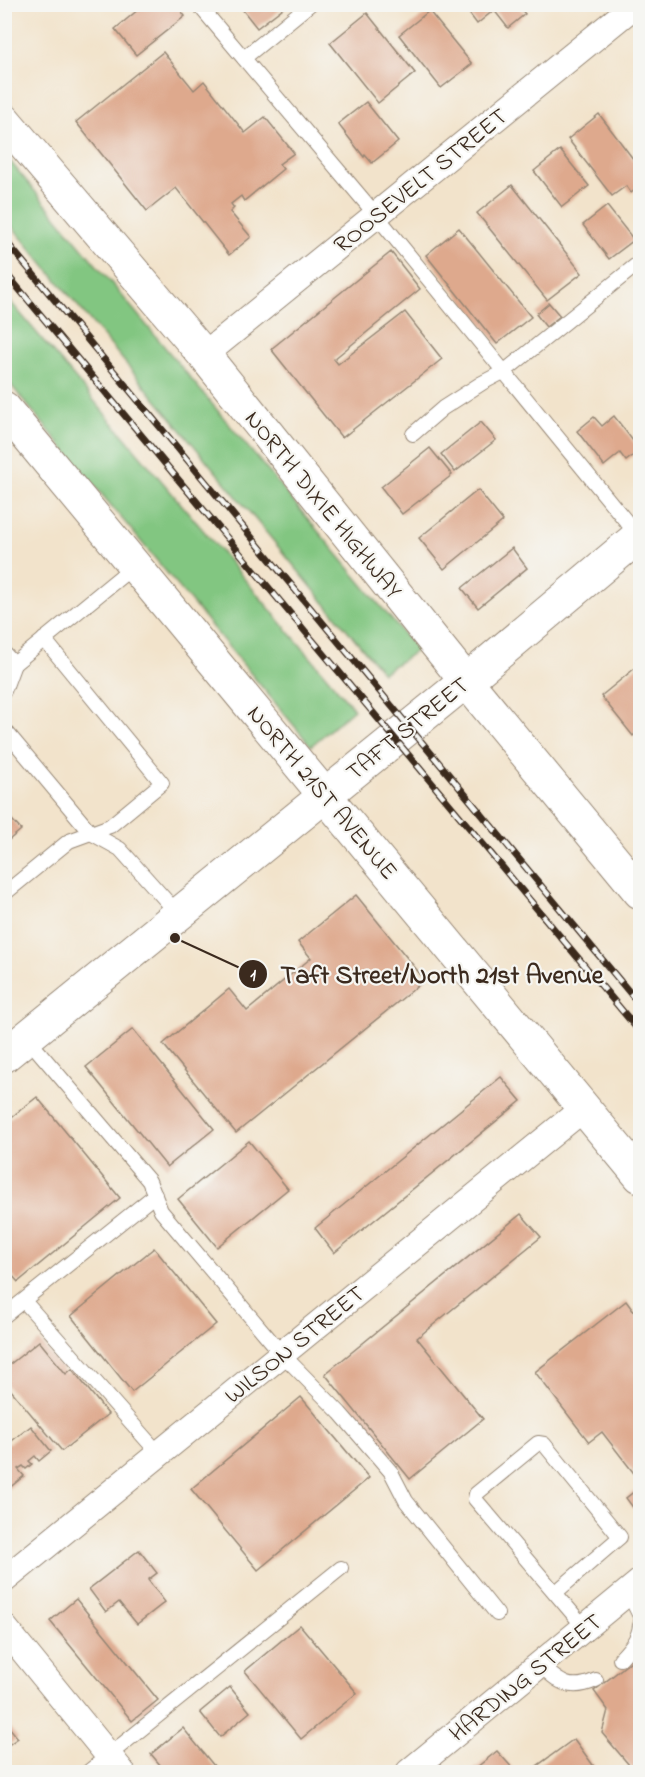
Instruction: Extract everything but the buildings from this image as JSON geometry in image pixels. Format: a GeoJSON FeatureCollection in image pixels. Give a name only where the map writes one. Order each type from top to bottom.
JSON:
{"type":"FeatureCollection","features":[{"type":"Feature","properties":{"kind":"main road","name":"NORTH DIXIE HIGHWAY"},"geometry":{"type":"LineString","coordinates":[[4,120],[204,355],[466,681],[640,892]]}},
{"type":"Feature","properties":{"kind":"main road","name":"NORTH 21ST AVENUE"},"geometry":{"type":"LineString","coordinates":[[4,408],[640,1176]]}},
{"type":"Feature","properties":{"kind":"main road","name":"TAFT STREET"},"geometry":{"type":"LineString","coordinates":[[16,1047],[640,537]]}},
{"type":"Feature","properties":{"kind":"street","name":"ROOSEVELT STREET"},"geometry":{"type":"LineString","coordinates":[[204,355],[636,4]]}},
{"type":"Feature","properties":{"kind":"street","name":"WILSON STREET"},"geometry":{"type":"LineString","coordinates":[[4,1580],[584,1108]]}},
{"type":"Feature","properties":{"kind":"street","name":"HARDING STREET"},"geometry":{"type":"LineString","coordinates":[[409,1773],[634,1587]]}},
{"type":"Feature","properties":{"kind":"street"},"geometry":{"type":"LineString","coordinates":[[4,1627],[115,1764]]}},
{"type":"Feature","properties":{"kind":"lane"},"geometry":{"type":"LineString","coordinates":[[198,4],[376,215],[640,537]]}},
{"type":"Feature","properties":{"kind":"lane"},"geometry":{"type":"LineString","coordinates":[[244,58],[310,4]]}},
{"type":"Feature","properties":{"kind":"lane"},"geometry":{"type":"LineString","coordinates":[[414,434],[443,408],[505,371],[640,262]]}},
{"type":"Feature","properties":{"kind":"lane"},"geometry":{"type":"LineString","coordinates":[[4,691],[14,664],[135,565]]}},
{"type":"Feature","properties":{"kind":"lane"},"geometry":{"type":"LineString","coordinates":[[4,894],[69,841],[110,826],[162,783],[44,639]]}},
{"type":"Feature","properties":{"kind":"lane"},"geometry":{"type":"LineString","coordinates":[[4,653],[14,664]]}},
{"type":"Feature","properties":{"kind":"lane"},"geometry":{"type":"LineString","coordinates":[[4,729],[91,832],[120,849],[179,915]]}},
{"type":"Feature","properties":{"kind":"lane"},"geometry":{"type":"LineString","coordinates":[[16,1047],[149,1181],[161,1210],[282,1354],[340,1413],[391,1472],[406,1501],[497,1614]]}},
{"type":"Feature","properties":{"kind":"lane"},"geometry":{"type":"LineString","coordinates":[[4,1316],[155,1195]]}},
{"type":"Feature","properties":{"kind":"lane"},"geometry":{"type":"LineString","coordinates":[[24,1301],[159,1454]]}},
{"type":"Feature","properties":{"kind":"lane"},"geometry":{"type":"LineString","coordinates":[[555,1593],[620,1537],[541,1442],[474,1497],[555,1593],[585,1628]]}},
{"type":"Feature","properties":{"kind":"lane"},"geometry":{"type":"LineString","coordinates":[[88,1773],[115,1764],[341,1568]]}},
{"type":"Feature","properties":{"kind":"lane"},"geometry":{"type":"LineString","coordinates":[[634,1587],[640,1617]]}},
{"type":"Feature","properties":{"kind":"lane"},"geometry":{"type":"LineString","coordinates":[[620,1659],[633,1644],[640,1631],[640,1625]]}},
{"type":"Feature","properties":{"kind":"lane"},"geometry":{"type":"LineString","coordinates":[[540,1665],[557,1681],[567,1685],[585,1685],[596,1680]]}},
{"type":"Feature","properties":{"kind":"green space"},"geometry":{"type":"Polygon","coordinates":[[[4,154],[417,650],[383,673],[5,218],[4,154]]]}},
{"type":"Feature","properties":{"kind":"green space"},"geometry":{"type":"Polygon","coordinates":[[[4,294],[354,709],[311,746],[5,378],[4,294]]]}},
{"type":"Feature","properties":{"kind":"railway"},"geometry":{"type":"LineString","coordinates":[[4,239],[640,1005]]}},
{"type":"Feature","properties":{"kind":"railway"},"geometry":{"type":"LineString","coordinates":[[4,271],[640,1032]]}},
{"type":"Feature","properties":{"kind":"place","name":"Taft Street/North 21st Avenue"},"geometry":{"type":"Point","coordinates":[175,938]}}]}
